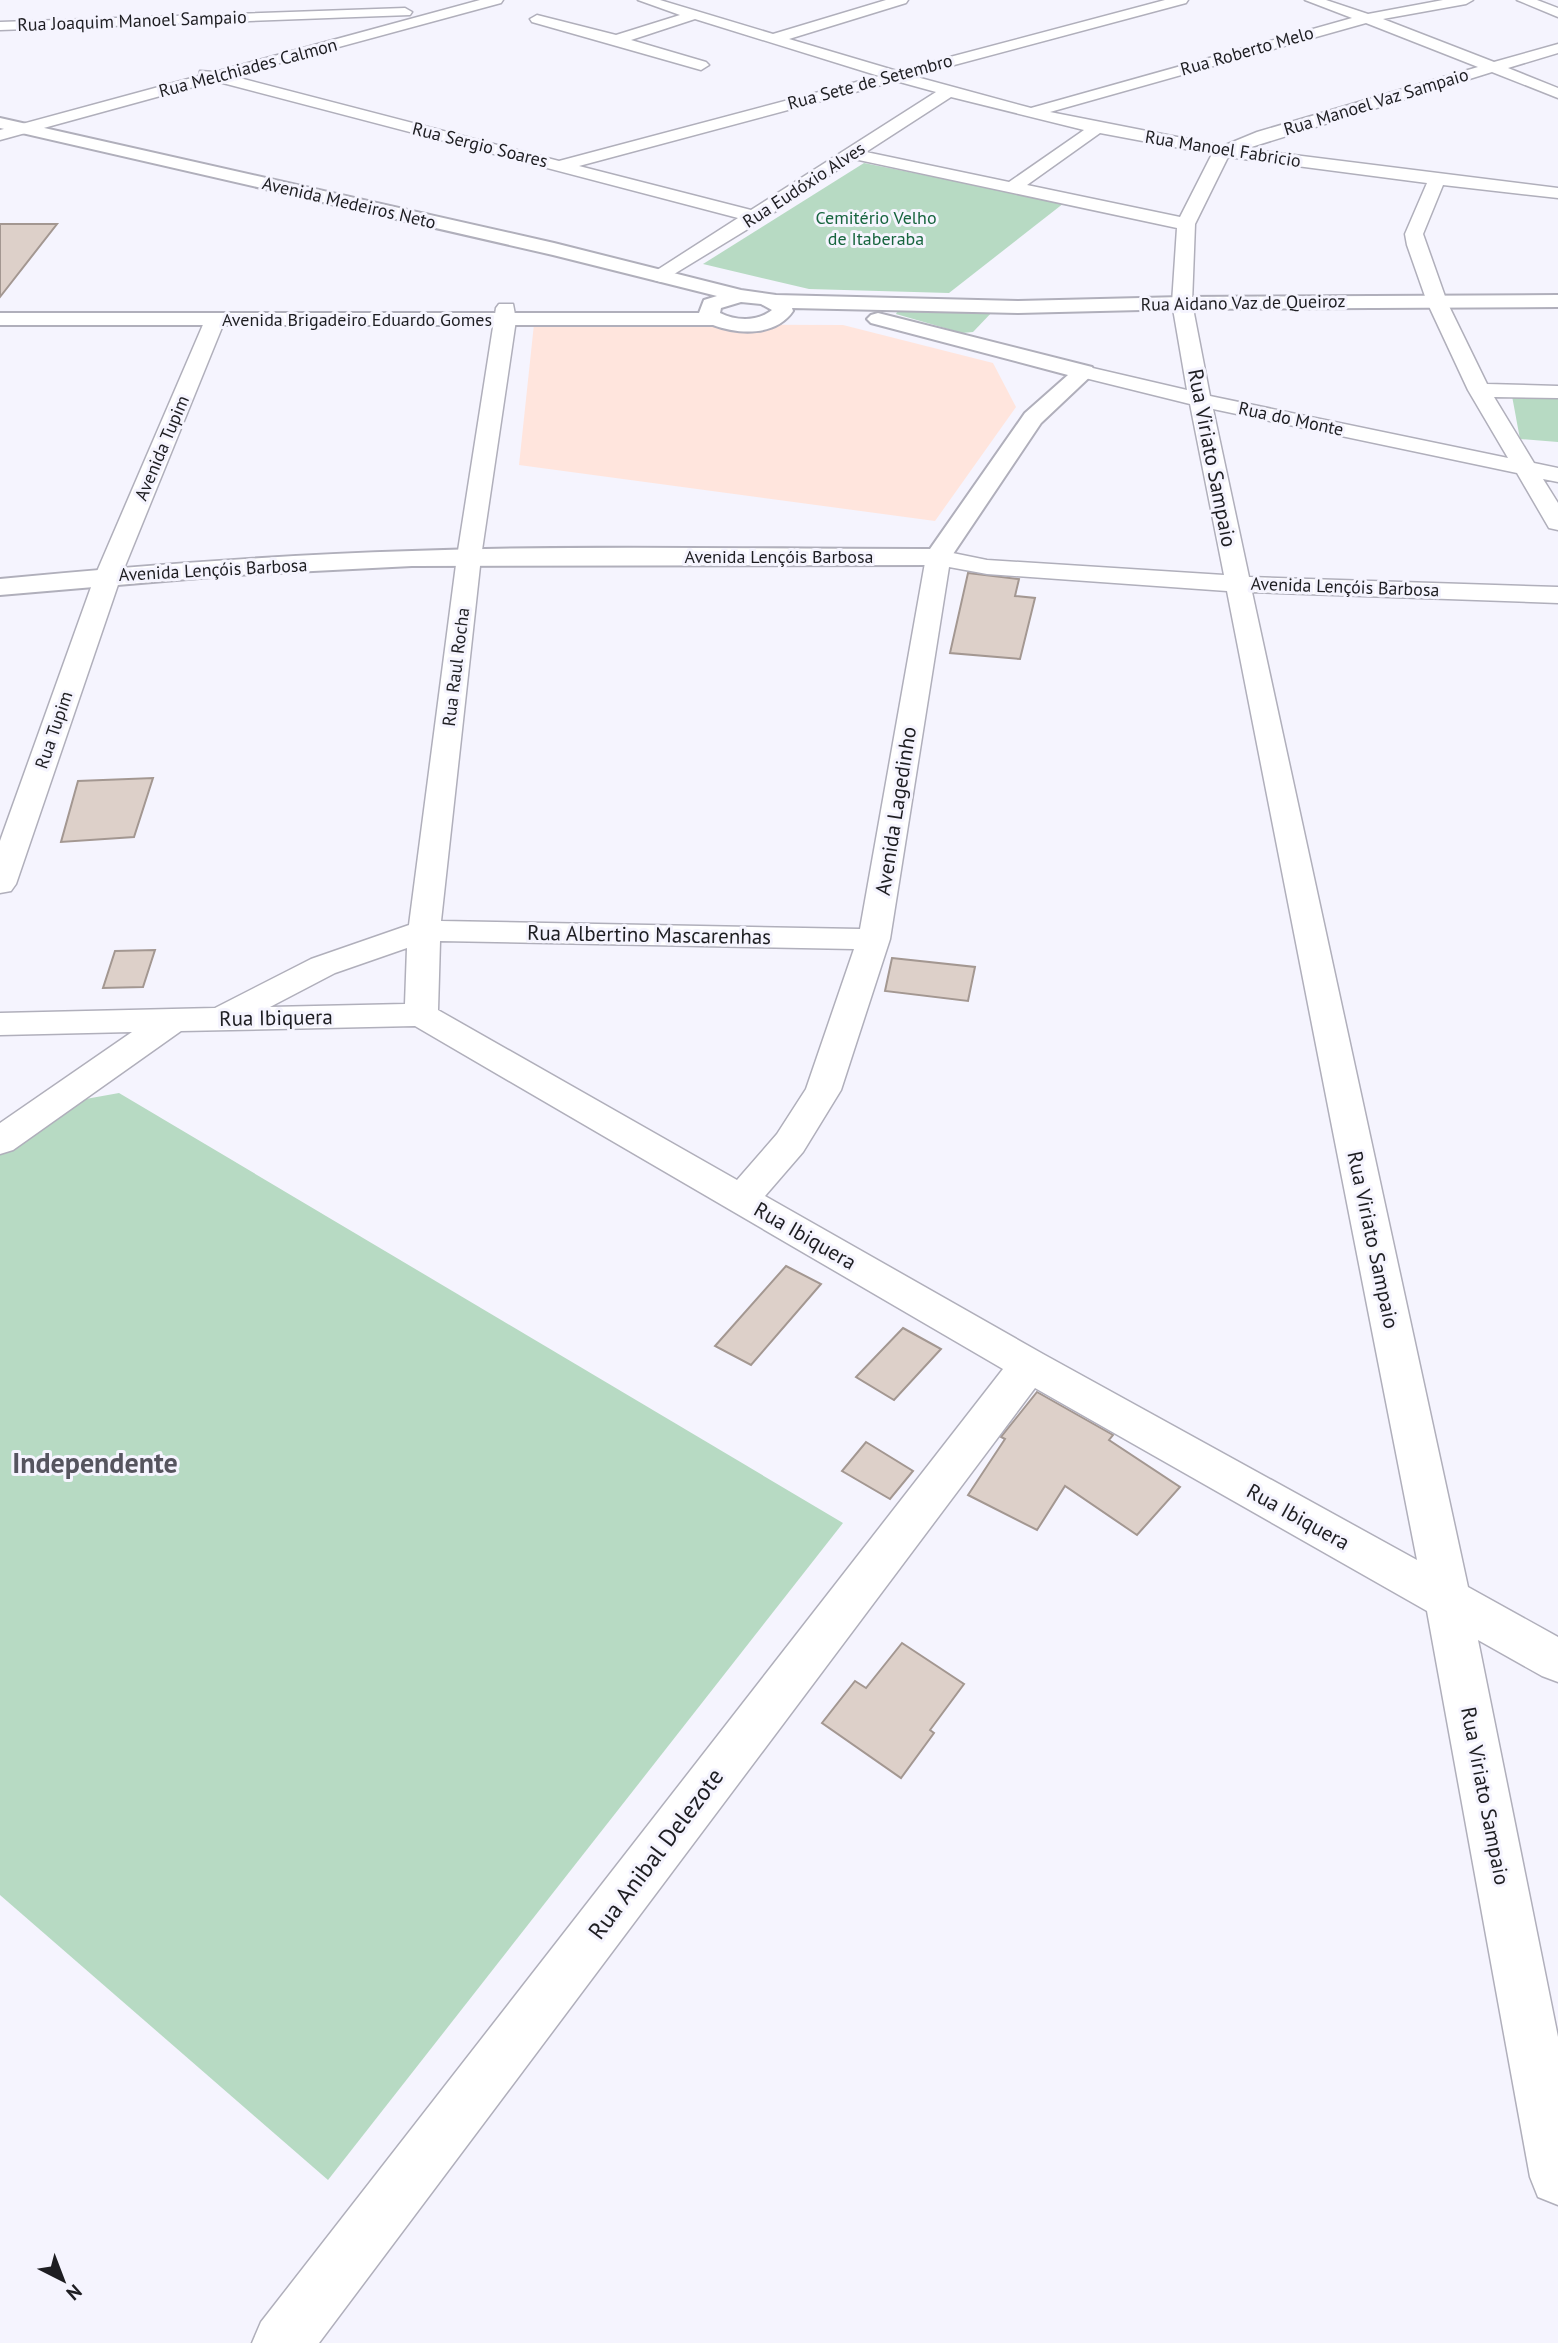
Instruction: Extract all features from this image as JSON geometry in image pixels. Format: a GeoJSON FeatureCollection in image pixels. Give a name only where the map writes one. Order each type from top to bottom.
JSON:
{"type":"FeatureCollection","features":[{"type":"Feature","properties":{"kind":"street"},"geometry":{"type":"LineString","coordinates":[[379,0],[401,11]]}},
{"type":"Feature","properties":{"kind":"street","name":"Rua Melchiades Calmon"},"geometry":{"type":"LineString","coordinates":[[426,18],[480,0]]}},
{"type":"Feature","properties":{"kind":"street","name":"Rua Melchiades Calmon"},"geometry":{"type":"LineString","coordinates":[[0,135],[15,127],[496,0]]}},
{"type":"Feature","properties":{"kind":"street","name":"Rua Manoel Fabricio"},"geometry":{"type":"LineString","coordinates":[[645,0],[947,92],[1097,128],[1222,152],[1558,193]]}},
{"type":"Feature","properties":{"kind":"street"},"geometry":{"type":"LineString","coordinates":[[773,39],[897,0]]}},
{"type":"Feature","properties":{"kind":"street","name":"Rua Sete de Setembro"},"geometry":{"type":"LineString","coordinates":[[561,166],[1181,0]]}},
{"type":"Feature","properties":{"kind":"street"},"geometry":{"type":"LineString","coordinates":[[1312,0],[1367,18],[1558,93]]}},
{"type":"Feature","properties":{"kind":"street","name":"Rua Roberto Melo"},"geometry":{"type":"LineString","coordinates":[[1031,113],[1367,18],[1466,0]]}},
{"type":"Feature","properties":{"kind":"street"},"geometry":{"type":"LineString","coordinates":[[1524,0],[1558,13]]}},
{"type":"Feature","properties":{"kind":"street","name":"Rua Joaquim Manoel Sampaio"},"geometry":{"type":"LineString","coordinates":[[0,26],[401,11],[426,18]]}},
{"type":"Feature","properties":{"kind":"street"},"geometry":{"type":"LineString","coordinates":[[616,40],[695,15]]}},
{"type":"Feature","properties":{"kind":"street"},"geometry":{"type":"LineString","coordinates":[[537,19],[701,65]]}},
{"type":"Feature","properties":{"kind":"street","name":"Rua Manoel Vaz Sampaio"},"geometry":{"type":"LineString","coordinates":[[1222,152],[1263,136],[1557,49]]}},
{"type":"Feature","properties":{"kind":"street","name":"Rua Sergio Soares"},"geometry":{"type":"LineString","coordinates":[[209,76],[755,217]]}},
{"type":"Feature","properties":{"kind":"street","name":"Rua Eudóxio Alves"},"geometry":{"type":"LineString","coordinates":[[661,276],[947,92]]}},
{"type":"Feature","properties":{"kind":"street","name":"Avenida Medeiros Neto"},"geometry":{"type":"LineString","coordinates":[[15,127],[698,283],[741,296]]}},
{"type":"Feature","properties":{"kind":"street"},"geometry":{"type":"LineString","coordinates":[[1013,187],[1097,128]]}},
{"type":"Feature","properties":{"kind":"street"},"geometry":{"type":"LineString","coordinates":[[853,154],[1186,224],[1222,152]]}},
{"type":"Feature","properties":{"kind":"street"},"geometry":{"type":"LineString","coordinates":[[1437,179],[1413,234],[1437,302],[1479,390],[1558,523]]}},
{"type":"Feature","properties":{"kind":"street","name":"Rua Viriato Sampaio"},"geometry":{"type":"LineString","coordinates":[[1186,224],[1182,303],[1200,400],[1448,1601],[1558,2177]]}},
{"type":"Feature","properties":{"kind":"street","name":"Avenida Medeiros Neto"},"geometry":{"type":"LineString","coordinates":[[698,283],[715,308]]}},
{"type":"Feature","properties":{"kind":"street"},"geometry":{"type":"LineString","coordinates":[[741,296],[777,308],[773,320],[750,325],[715,308],[741,296]]}},
{"type":"Feature","properties":{"kind":"street","name":"Rua Aidano Vaz de Queiroz"},"geometry":{"type":"LineString","coordinates":[[777,308],[1558,301]]}},
{"type":"Feature","properties":{"kind":"street","name":"Avenida Brigadeiro Eduardo Gomes"},"geometry":{"type":"LineString","coordinates":[[0,306],[381,314],[606,314],[715,308]]}},
{"type":"Feature","properties":{"kind":"street","name":"Rua Aidano Vaz de Queiroz"},"geometry":{"type":"LineString","coordinates":[[777,308],[863,314],[928,306]]}},
{"type":"Feature","properties":{"kind":"street"},"geometry":{"type":"LineString","coordinates":[[978,344],[1018,307]]}},
{"type":"Feature","properties":{"kind":"street","name":"Avenida Brigadeiro Eduardo Gomes"},"geometry":{"type":"LineString","coordinates":[[0,319],[215,320],[381,314]]}},
{"type":"Feature","properties":{"kind":"street","name":"Rua Raul Rocha"},"geometry":{"type":"LineString","coordinates":[[421,1015],[424,931],[469,557],[506,314]]}},
{"type":"Feature","properties":{"kind":"street","name":"Rua do Monte"},"geometry":{"type":"LineString","coordinates":[[863,314],[1003,353],[1200,400],[1558,475]]}},
{"type":"Feature","properties":{"kind":"street","name":"Avenida Tupim"},"geometry":{"type":"LineString","coordinates":[[108,576],[215,320]]}},
{"type":"Feature","properties":{"kind":"street"},"geometry":{"type":"LineString","coordinates":[[1003,353],[1013,375]]}},
{"type":"Feature","properties":{"kind":"street","name":"Avenida Lagedinho"},"geometry":{"type":"LineString","coordinates":[[741,1199],[790,1143],[823,1090],[874,939],[938,557],[1028,407],[1084,372]]}},
{"type":"Feature","properties":{"kind":"street"},"geometry":{"type":"LineString","coordinates":[[1479,390],[1558,392]]}},
{"type":"Feature","properties":{"kind":"street","name":"Avenida Lençóis Barbosa"},"geometry":{"type":"LineString","coordinates":[[0,587],[108,576],[469,557],[938,557],[987,567],[1238,584],[1558,595]]}},
{"type":"Feature","properties":{"kind":"street","name":"Rua Tupim"},"geometry":{"type":"LineString","coordinates":[[0,884],[108,576]]}},
{"type":"Feature","properties":{"kind":"street"},"geometry":{"type":"LineString","coordinates":[[223,1018],[323,966],[424,931]]}},
{"type":"Feature","properties":{"kind":"street","name":"Rua Albertino Mascarenhas"},"geometry":{"type":"LineString","coordinates":[[424,931],[874,939]]}},
{"type":"Feature","properties":{"kind":"street","name":"Rua Ibiquera"},"geometry":{"type":"LineString","coordinates":[[0,1024],[421,1015],[1029,1365],[1558,1661]]}},
{"type":"Feature","properties":{"kind":"street"},"geometry":{"type":"LineString","coordinates":[[0,1141],[174,1020]]}},
{"type":"Feature","properties":{"kind":"street","name":"Rua Anibal Delezote"},"geometry":{"type":"LineString","coordinates":[[282,2343],[1029,1365]]}},
{"type":"Feature","properties":{"kind":"shaded area"},"geometry":{"type":"Polygon","coordinates":[[[534,324],[843,325],[993,363],[1016,407],[935,521],[519,465],[534,324]]]}},
{"type":"Feature","properties":{"kind":"green space","name":"Cemitério Velho de Itaberaba"},"geometry":{"type":"Polygon","coordinates":[[[864,163],[1064,203],[949,293],[809,289],[703,264],[864,163]]]}},
{"type":"Feature","properties":{"kind":"green space"},"geometry":{"type":"Polygon","coordinates":[[[986,307],[994,310],[973,332],[962,333],[896,314],[897,312],[986,307]]]}},
{"type":"Feature","properties":{"kind":"green space"},"geometry":{"type":"Polygon","coordinates":[[[1512,396],[1558,399],[1558,442],[1520,439],[1512,396]]]}},
{"type":"Feature","properties":{"kind":"green space"},"geometry":{"type":"Polygon","coordinates":[[[119,1093],[843,1523],[328,2180],[0,1895],[0,1151],[69,1102],[119,1093]]]}},
{"type":"Feature","properties":{"kind":"building"},"geometry":{"type":"Polygon","coordinates":[[[0,224],[57,224],[0,297],[0,224]]]}},
{"type":"Feature","properties":{"kind":"building"},"geometry":{"type":"Polygon","coordinates":[[[968,573],[1019,579],[1015,596],[1035,598],[1020,659],[950,653],[968,573]]]}},
{"type":"Feature","properties":{"kind":"building"},"geometry":{"type":"Polygon","coordinates":[[[153,778],[134,837],[61,842],[78,781],[153,778]]]}},
{"type":"Feature","properties":{"kind":"building"},"geometry":{"type":"Polygon","coordinates":[[[155,950],[143,987],[103,988],[115,951],[155,950]]]}},
{"type":"Feature","properties":{"kind":"building"},"geometry":{"type":"Polygon","coordinates":[[[892,958],[975,967],[968,1001],[885,991],[892,958]]]}},
{"type":"Feature","properties":{"kind":"building"},"geometry":{"type":"Polygon","coordinates":[[[786,1266],[821,1284],[751,1365],[715,1346],[786,1266]]]}},
{"type":"Feature","properties":{"kind":"building"},"geometry":{"type":"Polygon","coordinates":[[[903,1328],[941,1349],[894,1400],[856,1377],[903,1328]]]}},
{"type":"Feature","properties":{"kind":"building"},"geometry":{"type":"Polygon","coordinates":[[[1037,1392],[1113,1435],[1109,1440],[1180,1487],[1137,1535],[1065,1486],[1037,1530],[968,1495],[1005,1439],[1001,1437],[1037,1392]]]}},
{"type":"Feature","properties":{"kind":"building"},"geometry":{"type":"Polygon","coordinates":[[[866,1442],[913,1471],[890,1499],[842,1471],[866,1442]]]}},
{"type":"Feature","properties":{"kind":"building"},"geometry":{"type":"Polygon","coordinates":[[[902,1643],[964,1684],[930,1730],[934,1733],[901,1778],[822,1723],[855,1681],[866,1688],[902,1643]]]}},
{"type":"Feature","properties":{"kind":"district","name":"Independente"},"geometry":{"type":"Point","coordinates":[95,1463]}}]}
